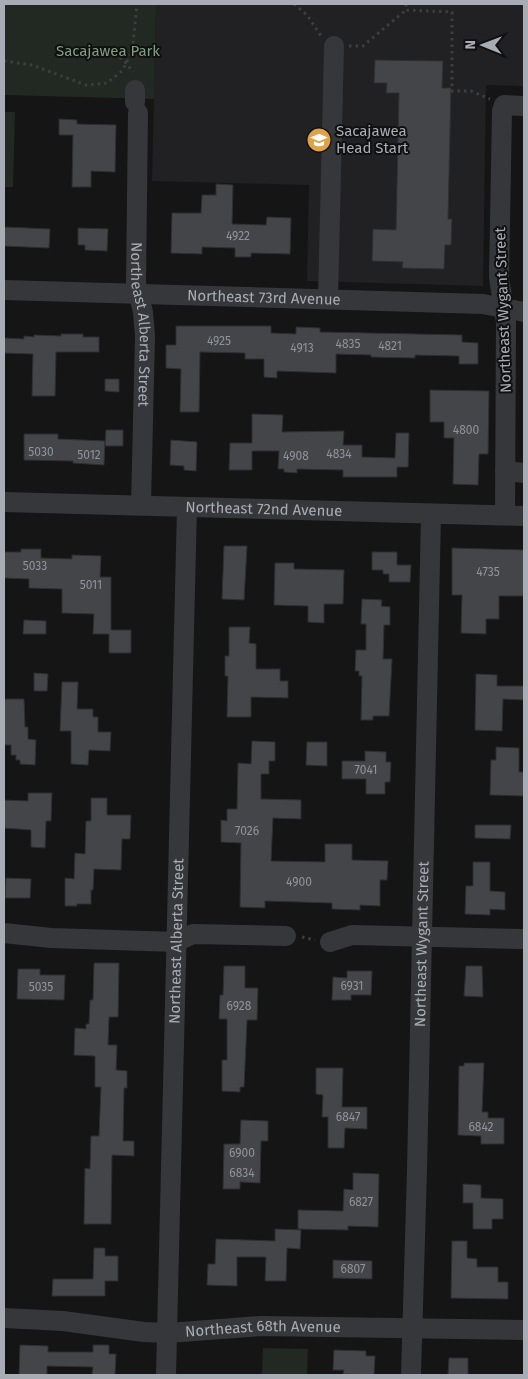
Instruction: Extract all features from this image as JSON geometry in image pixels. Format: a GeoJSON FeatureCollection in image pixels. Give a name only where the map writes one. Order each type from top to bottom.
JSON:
{"type":"FeatureCollection","features":[{"type":"Feature","properties":{"kind":"street"},"geometry":{"type":"LineString","coordinates":[[328,299],[334,46]]}},
{"type":"Feature","properties":{"kind":"street","name":"Northeast Alberta Street"},"geometry":{"type":"LineString","coordinates":[[136,102],[138,146],[136,283],[143,312],[145,336],[141,505]]}},
{"type":"Feature","properties":{"kind":"street"},"geometry":{"type":"LineString","coordinates":[[504,105],[524,106]]}},
{"type":"Feature","properties":{"kind":"street","name":"Northeast Wygant Street"},"geometry":{"type":"LineString","coordinates":[[504,105],[502,111],[499,278],[506,322],[515,444],[515,516]]}},
{"type":"Feature","properties":{"kind":"street","name":"Northeast 73rd Avenue"},"geometry":{"type":"LineString","coordinates":[[4,290],[483,304],[524,312]]}},
{"type":"Feature","properties":{"kind":"street","name":"Northeast 72nd Avenue"},"geometry":{"type":"LineString","coordinates":[[4,502],[515,516]]}},
{"type":"Feature","properties":{"kind":"street","name":"Northeast Alberta Street"},"geometry":{"type":"LineString","coordinates":[[166,1375],[187,507]]}},
{"type":"Feature","properties":{"kind":"street","name":"Northeast Wygant Street"},"geometry":{"type":"LineString","coordinates":[[411,1375],[431,514]]}},
{"type":"Feature","properties":{"kind":"street"},"geometry":{"type":"LineString","coordinates":[[4,933],[51,938],[176,942],[192,934],[286,936]]}},
{"type":"Feature","properties":{"kind":"street"},"geometry":{"type":"LineString","coordinates":[[330,942],[352,935],[524,939]]}},
{"type":"Feature","properties":{"kind":"street","name":"Northeast 68th Avenue"},"geometry":{"type":"LineString","coordinates":[[4,1318],[63,1321],[144,1332],[168,1333],[261,1326],[524,1330]]}},
{"type":"Feature","properties":{"kind":"path"},"geometry":{"type":"LineString","coordinates":[[4,61],[32,65],[86,85],[107,83],[122,71],[130,56],[134,43],[137,4]]}},
{"type":"Feature","properties":{"kind":"path"},"geometry":{"type":"LineString","coordinates":[[294,4],[307,15],[326,44],[334,46],[363,46],[406,10],[452,12],[452,91],[471,91],[504,105]]}},
{"type":"Feature","properties":{"kind":"path"},"geometry":{"type":"LineString","coordinates":[[406,4],[406,10]]}},
{"type":"Feature","properties":{"kind":"path"},"geometry":{"type":"LineString","coordinates":[[115,53],[134,74],[136,102]]}},
{"type":"Feature","properties":{"kind":"path"},"geometry":{"type":"LineString","coordinates":[[286,936],[330,942]]}},
{"type":"Feature","properties":{"kind":"shaded area","name":"Sacajawea Head Start"},"geometry":{"type":"Polygon","coordinates":[[[156,4],[524,4],[523,86],[486,85],[483,286],[307,281],[309,185],[152,181],[156,4]]]}},
{"type":"Feature","properties":{"kind":"green space","name":"Sacajawea Park"},"geometry":{"type":"Polygon","coordinates":[[[4,4],[156,4],[154,99],[4,95],[4,4]]]}},
{"type":"Feature","properties":{"kind":"green space"},"geometry":{"type":"Polygon","coordinates":[[[4,112],[15,112],[13,187],[4,187],[4,112]]]}},
{"type":"Feature","properties":{"kind":"green space"},"geometry":{"type":"Polygon","coordinates":[[[263,1348],[308,1349],[307,1375],[262,1375],[263,1348]]]}},
{"type":"Feature","properties":{"kind":"building"},"geometry":{"type":"Polygon","coordinates":[[[375,60],[443,61],[442,88],[451,88],[448,219],[452,219],[451,245],[445,245],[444,269],[402,268],[403,262],[372,261],[373,229],[396,230],[399,93],[386,93],[387,83],[374,83],[375,60]]]}},
{"type":"Feature","properties":{"kind":"building"},"geometry":{"type":"Polygon","coordinates":[[[59,119],[77,120],[77,124],[116,125],[115,172],[91,171],[91,187],[72,187],[73,135],[59,135],[59,119]]]}},
{"type":"Feature","properties":{"kind":"building"},"geometry":{"type":"Polygon","coordinates":[[[216,184],[233,185],[232,224],[266,225],[267,217],[291,218],[290,254],[251,253],[251,257],[235,257],[235,248],[202,247],[202,254],[171,253],[172,213],[201,213],[202,195],[216,195],[216,184]]]}},
{"type":"Feature","properties":{"kind":"building"},"geometry":{"type":"Polygon","coordinates":[[[4,227],[50,229],[49,248],[4,246],[4,227]]]}},
{"type":"Feature","properties":{"kind":"building"},"geometry":{"type":"Polygon","coordinates":[[[78,228],[108,229],[107,251],[85,250],[85,245],[78,245],[78,228]]]}},
{"type":"Feature","properties":{"kind":"building"},"geometry":{"type":"Polygon","coordinates":[[[176,326],[271,326],[271,333],[296,334],[296,327],[320,328],[320,332],[462,335],[462,342],[478,343],[478,364],[459,364],[459,356],[415,355],[415,358],[336,354],[336,373],[277,371],[277,378],[264,377],[264,359],[245,359],[245,353],[200,352],[199,412],[180,412],[181,369],[166,368],[166,345],[176,345],[176,326]]]}},
{"type":"Feature","properties":{"kind":"building"},"geometry":{"type":"Polygon","coordinates":[[[61,334],[83,334],[83,337],[99,337],[99,352],[56,352],[55,396],[32,396],[33,354],[4,353],[4,338],[24,339],[24,336],[61,336],[61,334]]]}},
{"type":"Feature","properties":{"kind":"building"},"geometry":{"type":"Polygon","coordinates":[[[105,379],[119,379],[119,392],[105,391],[105,379]]]}},
{"type":"Feature","properties":{"kind":"building"},"geometry":{"type":"Polygon","coordinates":[[[430,390],[489,391],[488,454],[479,454],[478,485],[453,484],[454,438],[444,438],[444,422],[430,422],[430,390]]]}},
{"type":"Feature","properties":{"kind":"building"},"geometry":{"type":"Polygon","coordinates":[[[252,414],[283,415],[282,432],[344,431],[343,445],[362,445],[362,457],[395,458],[396,433],[409,433],[408,467],[397,467],[397,477],[343,477],[343,470],[297,469],[297,473],[284,472],[284,469],[278,469],[279,451],[252,451],[252,470],[229,470],[230,443],[252,443],[252,414]]]}},
{"type":"Feature","properties":{"kind":"building"},"geometry":{"type":"Polygon","coordinates":[[[106,430],[123,430],[123,446],[105,446],[106,430]]]}},
{"type":"Feature","properties":{"kind":"building"},"geometry":{"type":"Polygon","coordinates":[[[24,434],[58,434],[58,439],[105,441],[104,465],[73,463],[73,461],[24,460],[24,434]]]}},
{"type":"Feature","properties":{"kind":"building"},"geometry":{"type":"Polygon","coordinates":[[[171,440],[197,442],[196,471],[184,470],[184,466],[170,465],[171,440]]]}},
{"type":"Feature","properties":{"kind":"building"},"geometry":{"type":"Polygon","coordinates":[[[224,546],[247,546],[244,600],[222,599],[224,546]]]}},
{"type":"Feature","properties":{"kind":"building"},"geometry":{"type":"Polygon","coordinates":[[[452,548],[524,550],[524,596],[499,596],[499,619],[486,619],[486,634],[461,633],[462,595],[452,595],[452,548]]]}},
{"type":"Feature","properties":{"kind":"building"},"geometry":{"type":"Polygon","coordinates":[[[21,549],[41,549],[41,558],[72,559],[72,555],[101,556],[100,577],[111,577],[111,630],[131,630],[131,653],[109,653],[109,634],[93,634],[94,614],[62,613],[62,589],[29,588],[29,579],[4,578],[4,552],[21,552],[21,549]]]}},
{"type":"Feature","properties":{"kind":"building"},"geometry":{"type":"Polygon","coordinates":[[[372,552],[397,552],[397,565],[411,565],[410,582],[389,582],[389,574],[383,574],[383,570],[372,570],[372,552]]]}},
{"type":"Feature","properties":{"kind":"building"},"geometry":{"type":"Polygon","coordinates":[[[275,563],[294,563],[294,569],[344,570],[343,604],[324,604],[324,623],[308,622],[308,606],[274,605],[275,563]]]}},
{"type":"Feature","properties":{"kind":"building"},"geometry":{"type":"Polygon","coordinates":[[[362,599],[382,600],[381,606],[390,607],[390,625],[384,625],[383,659],[392,659],[389,716],[373,716],[373,720],[361,720],[362,676],[359,676],[359,671],[355,671],[356,650],[366,650],[366,624],[361,624],[362,599]]]}},
{"type":"Feature","properties":{"kind":"building"},"geometry":{"type":"Polygon","coordinates":[[[24,620],[46,621],[46,634],[23,634],[24,620]]]}},
{"type":"Feature","properties":{"kind":"building"},"geometry":{"type":"Polygon","coordinates":[[[229,627],[250,627],[249,643],[256,644],[256,669],[280,669],[280,681],[288,681],[288,698],[251,697],[251,717],[227,717],[228,676],[225,676],[225,656],[229,656],[229,627]]]}},
{"type":"Feature","properties":{"kind":"building"},"geometry":{"type":"Polygon","coordinates":[[[34,673],[48,674],[47,691],[34,691],[34,673]]]}},
{"type":"Feature","properties":{"kind":"building"},"geometry":{"type":"Polygon","coordinates":[[[476,674],[497,675],[497,686],[524,686],[524,700],[503,699],[502,731],[475,730],[476,674]]]}},
{"type":"Feature","properties":{"kind":"building"},"geometry":{"type":"Polygon","coordinates":[[[62,682],[78,682],[77,709],[93,709],[93,717],[98,717],[98,732],[111,732],[110,751],[89,750],[88,765],[71,764],[71,731],[60,731],[62,682]]]}},
{"type":"Feature","properties":{"kind":"building"},"geometry":{"type":"Polygon","coordinates":[[[4,699],[24,699],[25,727],[28,727],[28,739],[36,740],[35,765],[20,764],[20,760],[16,760],[16,755],[11,755],[11,745],[4,745],[4,699]]]}},
{"type":"Feature","properties":{"kind":"building"},"geometry":{"type":"Polygon","coordinates":[[[252,741],[275,742],[275,761],[269,761],[269,774],[261,774],[261,799],[301,800],[301,819],[273,818],[271,861],[325,862],[325,844],[352,844],[352,860],[388,861],[387,880],[380,880],[380,906],[360,905],[360,910],[332,909],[332,903],[265,901],[265,908],[240,907],[241,843],[221,842],[221,820],[227,821],[227,809],[237,809],[238,763],[251,764],[252,741]]]}},
{"type":"Feature","properties":{"kind":"building"},"geometry":{"type":"Polygon","coordinates":[[[307,742],[327,742],[327,766],[306,765],[307,742]]]}},
{"type":"Feature","properties":{"kind":"building"},"geometry":{"type":"Polygon","coordinates":[[[496,747],[519,748],[519,772],[523,772],[524,775],[524,796],[490,795],[491,760],[496,760],[496,747]]]}},
{"type":"Feature","properties":{"kind":"building"},"geometry":{"type":"Polygon","coordinates":[[[365,751],[386,752],[386,762],[391,762],[390,782],[385,782],[385,794],[366,794],[366,779],[342,779],[342,761],[365,761],[365,751]]]}},
{"type":"Feature","properties":{"kind":"building"},"geometry":{"type":"Polygon","coordinates":[[[28,793],[52,793],[51,821],[46,821],[45,848],[31,847],[31,830],[4,828],[4,800],[28,801],[28,793]]]}},
{"type":"Feature","properties":{"kind":"building"},"geometry":{"type":"Polygon","coordinates":[[[91,798],[107,798],[107,815],[131,815],[130,839],[122,839],[121,870],[94,869],[91,904],[65,906],[65,878],[74,879],[75,853],[85,854],[86,821],[91,821],[91,798]]]}},
{"type":"Feature","properties":{"kind":"building"},"geometry":{"type":"Polygon","coordinates":[[[475,825],[511,825],[510,839],[475,838],[475,825]]]}},
{"type":"Feature","properties":{"kind":"building"},"geometry":{"type":"Polygon","coordinates":[[[473,862],[490,862],[490,891],[505,892],[505,910],[490,909],[490,915],[465,914],[466,886],[473,886],[473,862]]]}},
{"type":"Feature","properties":{"kind":"building"},"geometry":{"type":"Polygon","coordinates":[[[6,878],[31,879],[30,898],[5,898],[6,878]]]}},
{"type":"Feature","properties":{"kind":"building"},"geometry":{"type":"Polygon","coordinates":[[[94,963],[119,963],[118,1017],[109,1017],[108,1045],[117,1045],[116,1070],[127,1071],[127,1088],[124,1088],[123,1141],[134,1141],[134,1156],[112,1155],[111,1224],[84,1224],[85,1168],[90,1169],[91,1136],[99,1136],[101,1087],[95,1087],[95,1056],[74,1055],[75,1028],[86,1029],[86,1024],[89,1024],[90,1000],[93,1000],[94,963]]]}},
{"type":"Feature","properties":{"kind":"building"},"geometry":{"type":"Polygon","coordinates":[[[224,966],[245,966],[245,988],[258,988],[257,1020],[247,1020],[244,1087],[240,1087],[240,1092],[222,1091],[222,1060],[227,1060],[227,1019],[219,1019],[220,995],[223,995],[224,966]]]}},
{"type":"Feature","properties":{"kind":"building"},"geometry":{"type":"Polygon","coordinates":[[[466,966],[482,966],[483,997],[464,996],[466,966]]]}},
{"type":"Feature","properties":{"kind":"building"},"geometry":{"type":"Polygon","coordinates":[[[18,969],[40,969],[40,975],[65,975],[64,1000],[17,999],[18,969]]]}},
{"type":"Feature","properties":{"kind":"building"},"geometry":{"type":"Polygon","coordinates":[[[347,971],[372,971],[371,995],[351,995],[351,1000],[332,1000],[333,977],[347,978],[347,971]]]}},
{"type":"Feature","properties":{"kind":"building"},"geometry":{"type":"Polygon","coordinates":[[[464,1063],[484,1063],[482,1112],[488,1112],[488,1118],[504,1118],[504,1144],[481,1144],[481,1136],[458,1135],[459,1066],[464,1066],[464,1063]]]}},
{"type":"Feature","properties":{"kind":"building"},"geometry":{"type":"Polygon","coordinates":[[[316,1068],[343,1068],[342,1107],[367,1107],[367,1129],[345,1128],[344,1148],[328,1148],[328,1117],[322,1117],[323,1095],[316,1094],[316,1068]]]}},
{"type":"Feature","properties":{"kind":"building"},"geometry":{"type":"Polygon","coordinates":[[[241,1120],[268,1121],[268,1141],[261,1141],[260,1183],[240,1182],[240,1189],[223,1189],[224,1144],[240,1144],[241,1120]]]}},
{"type":"Feature","properties":{"kind":"building"},"geometry":{"type":"Polygon","coordinates":[[[353,1173],[379,1174],[378,1227],[348,1226],[348,1230],[298,1229],[298,1210],[343,1211],[344,1189],[353,1190],[353,1173]]]}},
{"type":"Feature","properties":{"kind":"building"},"geometry":{"type":"Polygon","coordinates":[[[463,1184],[481,1185],[481,1198],[503,1199],[503,1219],[492,1219],[492,1229],[473,1229],[473,1203],[463,1203],[463,1184]]]}},
{"type":"Feature","properties":{"kind":"building"},"geometry":{"type":"Polygon","coordinates":[[[275,1229],[301,1230],[300,1249],[287,1248],[286,1281],[265,1281],[266,1257],[237,1257],[237,1286],[207,1285],[208,1264],[215,1264],[216,1239],[275,1241],[275,1229]]]}},
{"type":"Feature","properties":{"kind":"building"},"geometry":{"type":"Polygon","coordinates":[[[452,1241],[467,1241],[467,1258],[477,1259],[477,1267],[498,1267],[498,1282],[508,1282],[508,1299],[451,1298],[452,1241]]]}},
{"type":"Feature","properties":{"kind":"building"},"geometry":{"type":"Polygon","coordinates":[[[94,1248],[105,1248],[105,1256],[118,1256],[118,1281],[105,1281],[105,1296],[52,1296],[53,1279],[93,1279],[94,1248]]]}},
{"type":"Feature","properties":{"kind":"building"},"geometry":{"type":"Polygon","coordinates":[[[333,1260],[372,1261],[372,1279],[333,1278],[333,1260]]]}},
{"type":"Feature","properties":{"kind":"building"},"geometry":{"type":"Polygon","coordinates":[[[20,1345],[48,1346],[48,1352],[93,1352],[93,1345],[109,1345],[109,1354],[116,1354],[115,1375],[92,1375],[93,1367],[47,1366],[47,1375],[19,1375],[20,1345]]]}},
{"type":"Feature","properties":{"kind":"building"},"geometry":{"type":"Polygon","coordinates":[[[334,1350],[366,1351],[366,1356],[375,1356],[374,1375],[343,1374],[344,1370],[333,1370],[334,1350]]]}},
{"type":"Feature","properties":{"kind":"building"},"geometry":{"type":"Polygon","coordinates":[[[449,1358],[468,1358],[468,1375],[448,1375],[449,1358]]]}},
{"type":"Feature","properties":{"kind":"place","name":"Sacajawea Head Start"},"geometry":{"type":"Point","coordinates":[319,140]}}]}
